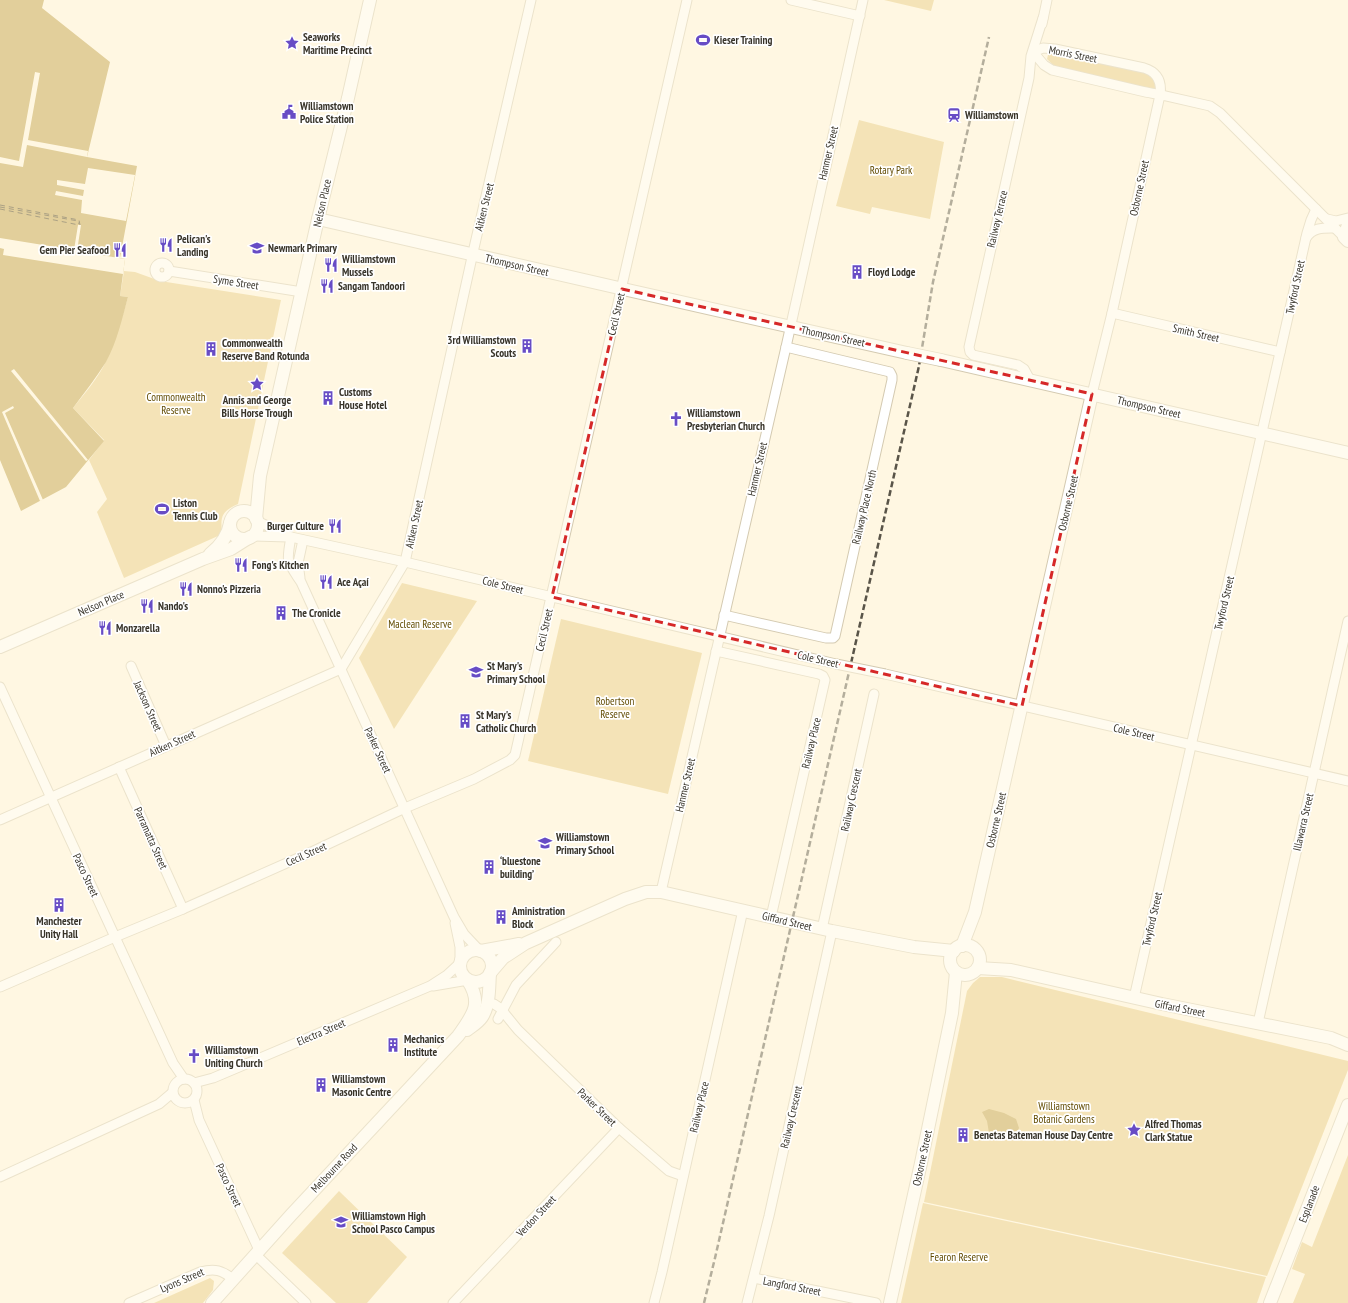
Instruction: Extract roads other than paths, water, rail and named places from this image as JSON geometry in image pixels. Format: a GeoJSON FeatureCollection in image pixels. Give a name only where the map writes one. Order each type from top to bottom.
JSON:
{"type":"FeatureCollection","features":[{"type":"Feature","properties":{"kind":"street","name":"Nelson Place"},"geometry":{"type":"LineString","coordinates":[[256,520],[260,476],[318,219],[348,98],[370,0]]}},
{"type":"Feature","properties":{"kind":"street","name":"Aitken Street"},"geometry":{"type":"LineString","coordinates":[[0,820],[324,677],[341,668],[405,562],[531,0]]}},
{"type":"Feature","properties":{"kind":"street","name":"Cecil Street"},"geometry":{"type":"LineString","coordinates":[[0,987],[183,909],[307,854],[405,808],[474,779],[510,760],[515,755],[687,0]]}},
{"type":"Feature","properties":{"kind":"street"},"geometry":{"type":"LineString","coordinates":[[791,0],[860,16]]}},
{"type":"Feature","properties":{"kind":"street","name":"Hanmer Street"},"geometry":{"type":"LineString","coordinates":[[661,892],[786,347],[863,0]]}},
{"type":"Feature","properties":{"kind":"street","name":"Railway Terrace"},"geometry":{"type":"LineString","coordinates":[[1030,380],[1024,369],[1018,365],[974,355],[970,352],[969,347],[1029,78],[1033,52],[1047,0]]}},
{"type":"Feature","properties":{"kind":"street","name":"Railway Terrace"},"geometry":{"type":"LineString","coordinates":[[1043,18],[1040,43],[1044,46],[1055,49]]}},
{"type":"Feature","properties":{"kind":"street","name":"Morris Street"},"geometry":{"type":"LineString","coordinates":[[1160,95],[1161,86],[1159,79],[1148,69],[1055,49],[1041,49],[1033,52],[1044,65],[1054,71],[1160,95],[1208,105],[1214,108],[1335,228],[1347,236]]}},
{"type":"Feature","properties":{"kind":"street","name":"Osborne Street"},"geometry":{"type":"LineString","coordinates":[[890,1303],[952,1013],[1092,394],[1112,313],[1160,95]]}},
{"type":"Feature","properties":{"kind":"street","name":"Twyford Street"},"geometry":{"type":"LineString","coordinates":[[1134,998],[1305,242],[1311,220],[1316,209]]}},
{"type":"Feature","properties":{"kind":"street"},"geometry":{"type":"LineString","coordinates":[[1326,218],[1334,221],[1348,218]]}},
{"type":"Feature","properties":{"kind":"street","name":"Thompson Street"},"geometry":{"type":"LineString","coordinates":[[318,219],[1348,453]]}},
{"type":"Feature","properties":{"kind":"street"},"geometry":{"type":"LineString","coordinates":[[1305,242],[1309,234],[1314,230],[1335,228]]}},
{"type":"Feature","properties":{"kind":"street","name":"Syme Street"},"geometry":{"type":"LineString","coordinates":[[169,271],[302,292]]}},
{"type":"Feature","properties":{"kind":"street","name":"Smith Street"},"geometry":{"type":"LineString","coordinates":[[1112,313],[1280,352]]}},
{"type":"Feature","properties":{"kind":"street","name":"Railway Place North"},"geometry":{"type":"LineString","coordinates":[[724,615],[826,638],[833,638],[835,636],[892,376],[890,372],[786,347]]}},
{"type":"Feature","properties":{"kind":"street","name":"Nelson Place"},"geometry":{"type":"LineString","coordinates":[[202,559],[219,546],[227,534],[234,518],[250,500],[260,476]]}},
{"type":"Feature","properties":{"kind":"street"},"geometry":{"type":"LineString","coordinates":[[243,512],[253,515],[256,520],[257,529],[251,537],[242,539],[236,536],[231,530],[234,518],[243,512]]}},
{"type":"Feature","properties":{"kind":"street","name":"Cole Street"},"geometry":{"type":"LineString","coordinates":[[256,520],[290,537]]}},
{"type":"Feature","properties":{"kind":"street","name":"Nelson Place"},"geometry":{"type":"LineString","coordinates":[[0,647],[202,559],[231,549],[251,537]]}},
{"type":"Feature","properties":{"kind":"street","name":"Cole Street"},"geometry":{"type":"LineString","coordinates":[[251,537],[290,537],[405,562],[836,664],[1348,781]]}},
{"type":"Feature","properties":{"kind":"street","name":"Parker Street"},"geometry":{"type":"LineString","coordinates":[[290,537],[287,558],[289,564],[301,582],[454,917],[464,934],[480,951]]}},
{"type":"Feature","properties":{"kind":"street","name":"Parker Street"},"geometry":{"type":"LineString","coordinates":[[301,582],[298,563],[303,540]]}},
{"type":"Feature","properties":{"kind":"street","name":"Illawarra Street"},"geometry":{"type":"LineString","coordinates":[[1258,1023],[1348,621]]}},
{"type":"Feature","properties":{"kind":"street","name":"Railway Place"},"geometry":{"type":"LineString","coordinates":[[716,651],[819,674],[826,680],[771,917]]}},
{"type":"Feature","properties":{"kind":"street","name":"Jackson Street"},"geometry":{"type":"LineString","coordinates":[[131,666],[166,746]]}},
{"type":"Feature","properties":{"kind":"street","name":"Pasco Street"},"geometry":{"type":"LineString","coordinates":[[0,687],[180,1080]]}},
{"type":"Feature","properties":{"kind":"street","name":"Railway Crescent"},"geometry":{"type":"LineString","coordinates":[[747,1303],[754,1278],[827,930],[874,694]]}},
{"type":"Feature","properties":{"kind":"street","name":"Parramatta Street"},"geometry":{"type":"LineString","coordinates":[[119,767],[183,909]]}},
{"type":"Feature","properties":{"kind":"street"},"geometry":{"type":"LineString","coordinates":[[468,981],[482,981],[488,977],[490,972],[504,958],[526,943],[625,899],[646,892],[661,892]]}},
{"type":"Feature","properties":{"kind":"street","name":"Giffard Street"},"geometry":{"type":"LineString","coordinates":[[661,892],[827,930],[914,947],[1134,998],[1331,1038],[1348,1045]]}},
{"type":"Feature","properties":{"kind":"street","name":"Railway Place"},"geometry":{"type":"LineString","coordinates":[[654,1303],[743,910]]}},
{"type":"Feature","properties":{"kind":"street","name":"Parker Street"},"geometry":{"type":"LineString","coordinates":[[454,917],[460,947],[460,962]]}},
{"type":"Feature","properties":{"kind":"street"},"geometry":{"type":"LineString","coordinates":[[498,1019],[516,985],[556,942]]}},
{"type":"Feature","properties":{"kind":"street"},"geometry":{"type":"LineString","coordinates":[[479,1010],[475,993],[468,981],[460,972],[460,962],[463,956],[473,950],[480,951],[526,943]]}},
{"type":"Feature","properties":{"kind":"street"},"geometry":{"type":"LineString","coordinates":[[479,1010],[487,1002],[492,964],[486,954],[480,951]]}},
{"type":"Feature","properties":{"kind":"street","name":"Electra Street"},"geometry":{"type":"LineString","coordinates":[[196,1086],[430,986],[447,975],[460,962]]}},
{"type":"Feature","properties":{"kind":"street","name":"Electra Street"},"geometry":{"type":"LineString","coordinates":[[430,986],[468,981]]}},
{"type":"Feature","properties":{"kind":"street","name":"Parker Street"},"geometry":{"type":"LineString","coordinates":[[487,1002],[497,1005],[518,1030],[619,1128],[669,1171],[683,1176]]}},
{"type":"Feature","properties":{"kind":"street","name":"Parker Street"},"geometry":{"type":"LineString","coordinates":[[479,1010],[518,1030]]}},
{"type":"Feature","properties":{"kind":"street","name":"Melbourne Road"},"geometry":{"type":"LineString","coordinates":[[212,1303],[234,1280],[257,1252],[458,1036],[478,1021],[479,1010]]}},
{"type":"Feature","properties":{"kind":"street"},"geometry":{"type":"LineString","coordinates":[[180,1080],[191,1081],[196,1086],[194,1100],[192,1102],[182,1104],[174,1096],[173,1089],[180,1080]]}},
{"type":"Feature","properties":{"kind":"street"},"geometry":{"type":"LineString","coordinates":[[0,1177],[174,1096]]}},
{"type":"Feature","properties":{"kind":"street","name":"Pasco Street"},"geometry":{"type":"LineString","coordinates":[[194,1100],[199,1120],[257,1252],[306,1303]]}},
{"type":"Feature","properties":{"kind":"street","name":"Pasco Street"},"geometry":{"type":"LineString","coordinates":[[185,1104],[199,1120]]}},
{"type":"Feature","properties":{"kind":"street","name":"Esplanade"},"geometry":{"type":"LineString","coordinates":[[1270,1303],[1348,1105]]}},
{"type":"Feature","properties":{"kind":"street","name":"Verdon Street"},"geometry":{"type":"LineString","coordinates":[[453,1303],[619,1128]]}},
{"type":"Feature","properties":{"kind":"street","name":"Lyons Street"},"geometry":{"type":"LineString","coordinates":[[129,1303],[210,1269],[226,1273],[234,1280]]}},
{"type":"Feature","properties":{"kind":"street","name":"Langford Street"},"geometry":{"type":"LineString","coordinates":[[754,1278],[876,1303]]}},
{"type":"Feature","properties":{"kind":"railway"},"geometry":{"type":"LineString","coordinates":[[704,1303],[919,366],[933,282],[989,37]]}},
{"type":"Feature","properties":{"kind":"place","name":"Kieser Training"},"geometry":{"type":"Point","coordinates":[703,40]}},
{"type":"Feature","properties":{"kind":"place","name":"Seaworks Maritime Precinct"},"geometry":{"type":"Point","coordinates":[292,43]}},
{"type":"Feature","properties":{"kind":"place","name":"Williamstown Police Station"},"geometry":{"type":"Point","coordinates":[289,112]}},
{"type":"Feature","properties":{"kind":"place","name":"Williamstown"},"geometry":{"type":"Point","coordinates":[954,115]}},
{"type":"Feature","properties":{"kind":"place","name":"Pelican's Landing"},"geometry":{"type":"Point","coordinates":[166,245]}},
{"type":"Feature","properties":{"kind":"place","name":"Newmark Primary"},"geometry":{"type":"Point","coordinates":[257,248]}},
{"type":"Feature","properties":{"kind":"place","name":"Gem Pier Seafood"},"geometry":{"type":"Point","coordinates":[120,250]}},
{"type":"Feature","properties":{"kind":"place","name":"Williamstown Mussels"},"geometry":{"type":"Point","coordinates":[331,265]}},
{"type":"Feature","properties":{"kind":"place","name":"Floyd Lodge"},"geometry":{"type":"Point","coordinates":[857,272]}},
{"type":"Feature","properties":{"kind":"place","name":"Sangam Tandoori"},"geometry":{"type":"Point","coordinates":[327,286]}},
{"type":"Feature","properties":{"kind":"place","name":"3rd Williamstown Scouts"},"geometry":{"type":"Point","coordinates":[527,346]}},
{"type":"Feature","properties":{"kind":"place","name":"Commonwealth Reserve Band Rotunda"},"geometry":{"type":"Point","coordinates":[211,349]}},
{"type":"Feature","properties":{"kind":"place","name":"Annis and George Bills Horse Trough"},"geometry":{"type":"Point","coordinates":[257,384]}},
{"type":"Feature","properties":{"kind":"place","name":"Customs House Hotel"},"geometry":{"type":"Point","coordinates":[328,398]}},
{"type":"Feature","properties":{"kind":"place","name":"Williamstown Presbyterian Church"},"geometry":{"type":"Point","coordinates":[676,419]}},
{"type":"Feature","properties":{"kind":"place","name":"Liston Tennis Club"},"geometry":{"type":"Point","coordinates":[162,509]}},
{"type":"Feature","properties":{"kind":"place","name":"Burger Culture"},"geometry":{"type":"Point","coordinates":[335,526]}},
{"type":"Feature","properties":{"kind":"place","name":"Fong's Kitchen"},"geometry":{"type":"Point","coordinates":[241,565]}},
{"type":"Feature","properties":{"kind":"place","name":"Ace Açaí"},"geometry":{"type":"Point","coordinates":[326,582]}},
{"type":"Feature","properties":{"kind":"place","name":"Nonno's Pizzeria"},"geometry":{"type":"Point","coordinates":[186,589]}},
{"type":"Feature","properties":{"kind":"place","name":"Nando's"},"geometry":{"type":"Point","coordinates":[147,606]}},
{"type":"Feature","properties":{"kind":"place","name":"The Cronicle"},"geometry":{"type":"Point","coordinates":[281,613]}},
{"type":"Feature","properties":{"kind":"place","name":"Monzarella"},"geometry":{"type":"Point","coordinates":[105,628]}},
{"type":"Feature","properties":{"kind":"place","name":"St Mary's Primary School"},"geometry":{"type":"Point","coordinates":[476,672]}},
{"type":"Feature","properties":{"kind":"place","name":"St Mary's Catholic Church"},"geometry":{"type":"Point","coordinates":[465,721]}},
{"type":"Feature","properties":{"kind":"place","name":"Williamstown Primary School"},"geometry":{"type":"Point","coordinates":[545,843]}},
{"type":"Feature","properties":{"kind":"place","name":"‘bluestone building’"},"geometry":{"type":"Point","coordinates":[489,867]}},
{"type":"Feature","properties":{"kind":"place","name":"Manchester Unity Hall"},"geometry":{"type":"Point","coordinates":[59,905]}},
{"type":"Feature","properties":{"kind":"place","name":"Aministration Block"},"geometry":{"type":"Point","coordinates":[501,917]}},
{"type":"Feature","properties":{"kind":"place","name":"Mechanics Institute"},"geometry":{"type":"Point","coordinates":[393,1045]}},
{"type":"Feature","properties":{"kind":"place","name":"Williamstown Uniting Church"},"geometry":{"type":"Point","coordinates":[194,1056]}},
{"type":"Feature","properties":{"kind":"place","name":"Williamstown Masonic Centre"},"geometry":{"type":"Point","coordinates":[321,1085]}},
{"type":"Feature","properties":{"kind":"place","name":"Alfred Thomas Clark Statue"},"geometry":{"type":"Point","coordinates":[1134,1130]}},
{"type":"Feature","properties":{"kind":"place","name":"Benetas Bateman House Day Centre"},"geometry":{"type":"Point","coordinates":[963,1135]}},
{"type":"Feature","properties":{"kind":"place","name":"Williamstown High School Pasco Campus"},"geometry":{"type":"Point","coordinates":[341,1222]}},
{"type":"Feature","properties":{"kind":"park label","name":"Rotary Park"},"geometry":{"type":"Point","coordinates":[891,170]}},
{"type":"Feature","properties":{"kind":"park label","name":"Commonwealth Reserve"},"geometry":{"type":"Point","coordinates":[176,403]}},
{"type":"Feature","properties":{"kind":"park label","name":"Maclean Reserve"},"geometry":{"type":"Point","coordinates":[420,624]}},
{"type":"Feature","properties":{"kind":"park label","name":"Robertson Reserve"},"geometry":{"type":"Point","coordinates":[615,707]}},
{"type":"Feature","properties":{"kind":"park label","name":"Williamstown Botanic Gardens"},"geometry":{"type":"Point","coordinates":[1064,1112]}},
{"type":"Feature","properties":{"kind":"park label","name":"Fearon Reserve"},"geometry":{"type":"Point","coordinates":[959,1257]}}]}
